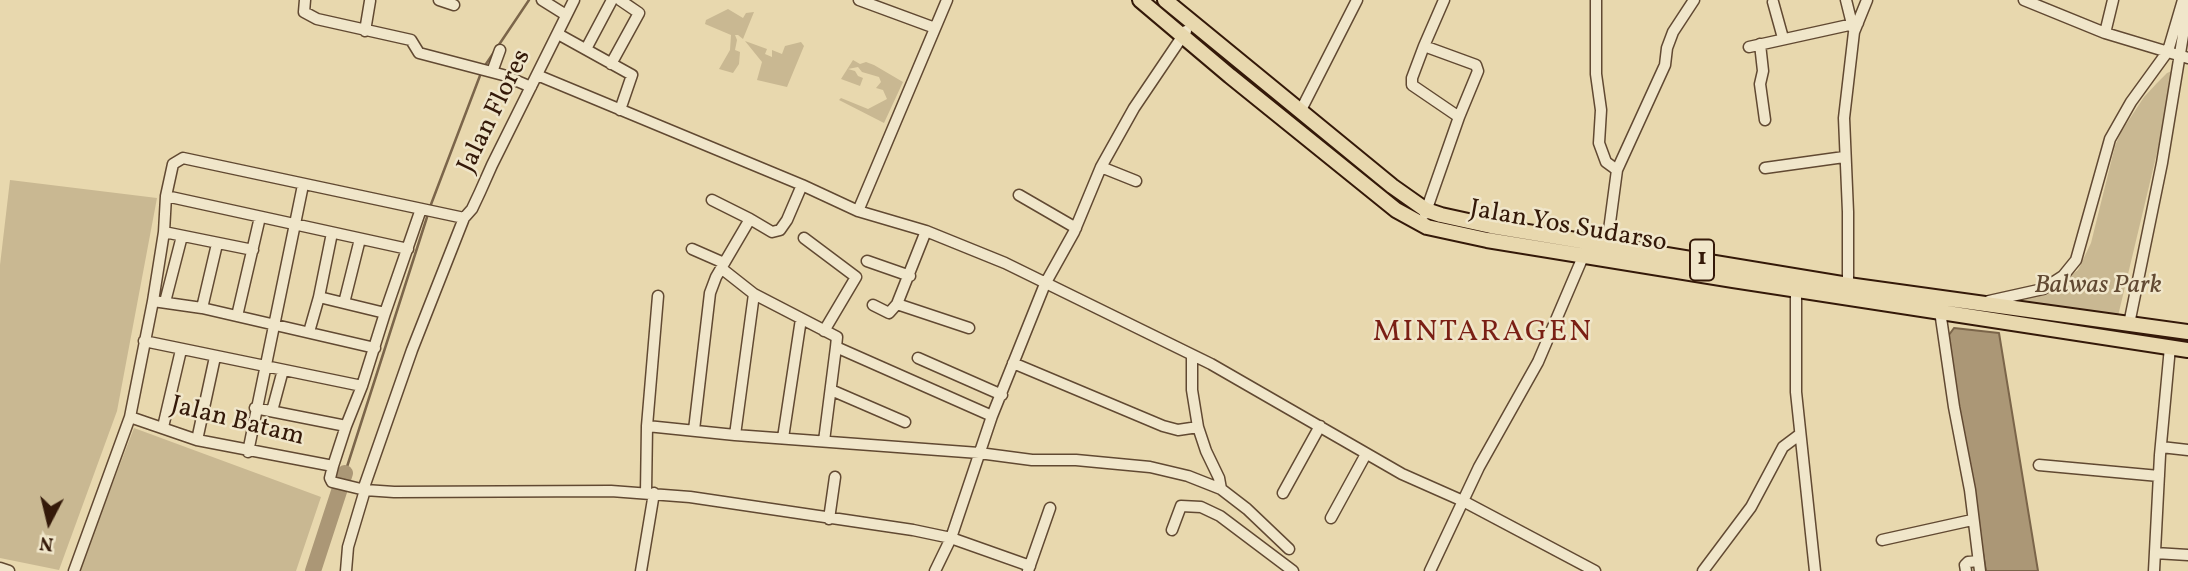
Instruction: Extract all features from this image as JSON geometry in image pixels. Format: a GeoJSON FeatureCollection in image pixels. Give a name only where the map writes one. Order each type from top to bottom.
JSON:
{"type":"FeatureCollection","features":[{"type":"Feature","properties":{"kind":"highway","name":"Jalan Yos Sudarso"},"geometry":{"type":"LineString","coordinates":[[1140,0],[1396,210],[1422,225],[1487,240],[1585,248],[1606,244],[1940,312],[2188,350]]}},
{"type":"Feature","properties":{"kind":"highway","name":"Jalan Yos Sudarso"},"geometry":{"type":"LineString","coordinates":[[1165,0],[1392,186],[1426,210],[1441,215],[1585,248],[1796,289],[1978,303],[2188,332]]}},
{"type":"Feature","properties":{"kind":"street"},"geometry":{"type":"LineString","coordinates":[[305,0],[305,13],[317,19],[411,40],[419,53],[487,71],[531,87]]}},
{"type":"Feature","properties":{"kind":"street"},"geometry":{"type":"LineString","coordinates":[[365,31],[368,0]]}},
{"type":"Feature","properties":{"kind":"street"},"geometry":{"type":"LineString","coordinates":[[439,0],[454,5]]}},
{"type":"Feature","properties":{"kind":"street"},"geometry":{"type":"LineString","coordinates":[[541,0],[566,15]]}},
{"type":"Feature","properties":{"kind":"street","name":"Jalan Flores"},"geometry":{"type":"LineString","coordinates":[[346,571],[348,547],[364,490],[412,350],[464,218],[472,209],[574,0]]}},
{"type":"Feature","properties":{"kind":"street"},"geometry":{"type":"LineString","coordinates":[[586,50],[612,0]]}},
{"type":"Feature","properties":{"kind":"street"},"geometry":{"type":"LineString","coordinates":[[611,64],[639,12],[620,0]]}},
{"type":"Feature","properties":{"kind":"street"},"geometry":{"type":"LineString","coordinates":[[859,0],[935,28]]}},
{"type":"Feature","properties":{"kind":"street"},"geometry":{"type":"LineString","coordinates":[[858,211],[947,0]]}},
{"type":"Feature","properties":{"kind":"street"},"geometry":{"type":"LineString","coordinates":[[1444,0],[1424,46],[1412,85],[1459,117]]}},
{"type":"Feature","properties":{"kind":"street"},"geometry":{"type":"LineString","coordinates":[[1596,0],[1596,74],[1601,110],[1599,143],[1606,162],[1616,170]]}},
{"type":"Feature","properties":{"kind":"street"},"geometry":{"type":"LineString","coordinates":[[1606,244],[1616,170],[1665,65],[1673,32],[1694,0]]}},
{"type":"Feature","properties":{"kind":"street"},"geometry":{"type":"LineString","coordinates":[[1846,0],[1855,26]]}},
{"type":"Feature","properties":{"kind":"street"},"geometry":{"type":"LineString","coordinates":[[1847,291],[1848,212],[1844,118],[1855,26],[1867,0]]}},
{"type":"Feature","properties":{"kind":"street"},"geometry":{"type":"LineString","coordinates":[[2024,0],[2105,33],[2184,56]]}},
{"type":"Feature","properties":{"kind":"street"},"geometry":{"type":"LineString","coordinates":[[2105,33],[2113,0]]}},
{"type":"Feature","properties":{"kind":"street"},"geometry":{"type":"LineString","coordinates":[[1978,303],[2036,292],[2054,283],[2071,267],[2079,255],[2110,139],[2131,103],[2168,51],[2183,0]]}},
{"type":"Feature","properties":{"kind":"street"},"geometry":{"type":"LineString","coordinates":[[1301,110],[1354,2]]}},
{"type":"Feature","properties":{"kind":"street"},"geometry":{"type":"LineString","coordinates":[[1773,2],[1783,38]]}},
{"type":"Feature","properties":{"kind":"street"},"geometry":{"type":"LineString","coordinates":[[2129,324],[2184,56],[2188,5]]}},
{"type":"Feature","properties":{"kind":"street"},"geometry":{"type":"LineString","coordinates":[[935,571],[951,538],[992,416],[1045,284],[1076,228],[1101,167],[1134,108],[1193,23]]}},
{"type":"Feature","properties":{"kind":"street"},"geometry":{"type":"LineString","coordinates":[[1749,47],[1783,38],[1855,26]]}},
{"type":"Feature","properties":{"kind":"street"},"geometry":{"type":"LineString","coordinates":[[558,34],[632,75],[620,110]]}},
{"type":"Feature","properties":{"kind":"street"},"geometry":{"type":"LineString","coordinates":[[1760,44],[1763,71],[1760,84],[1765,120]]}},
{"type":"Feature","properties":{"kind":"street"},"geometry":{"type":"LineString","coordinates":[[1422,225],[1478,67],[1424,46]]}},
{"type":"Feature","properties":{"kind":"street"},"geometry":{"type":"LineString","coordinates":[[487,71],[500,50]]}},
{"type":"Feature","properties":{"kind":"street"},"geometry":{"type":"LineString","coordinates":[[537,75],[858,211],[926,231],[1005,263],[1192,356],[1402,474],[1463,501],[1595,571]]}},
{"type":"Feature","properties":{"kind":"street"},"geometry":{"type":"LineString","coordinates":[[1765,168],[1844,157]]}},
{"type":"Feature","properties":{"kind":"street"},"geometry":{"type":"LineString","coordinates":[[130,416],[153,301],[166,196],[173,164],[183,158],[464,218]]}},
{"type":"Feature","properties":{"kind":"street"},"geometry":{"type":"LineString","coordinates":[[1101,167],[1136,181]]}},
{"type":"Feature","properties":{"kind":"street"},"geometry":{"type":"LineString","coordinates":[[248,452],[303,185]]}},
{"type":"Feature","properties":{"kind":"street"},"geometry":{"type":"LineString","coordinates":[[712,200],[772,232],[779,230],[787,220],[802,185]]}},
{"type":"Feature","properties":{"kind":"street"},"geometry":{"type":"LineString","coordinates":[[1019,195],[1076,228]]}},
{"type":"Feature","properties":{"kind":"street"},"geometry":{"type":"LineString","coordinates":[[166,196],[408,249]]}},
{"type":"Feature","properties":{"kind":"street"},"geometry":{"type":"LineString","coordinates":[[423,210],[333,466],[330,478],[335,484],[364,490],[432,493],[650,493],[913,530],[951,538],[1029,568],[1050,508]]}},
{"type":"Feature","properties":{"kind":"street"},"geometry":{"type":"LineString","coordinates":[[237,316],[260,216]]}},
{"type":"Feature","properties":{"kind":"street"},"geometry":{"type":"LineString","coordinates":[[694,430],[710,293],[750,219]]}},
{"type":"Feature","properties":{"kind":"street"},"geometry":{"type":"LineString","coordinates":[[873,304],[889,313],[897,304],[926,231]]}},
{"type":"Feature","properties":{"kind":"street"},"geometry":{"type":"LineString","coordinates":[[163,232],[253,250]]}},
{"type":"Feature","properties":{"kind":"street"},"geometry":{"type":"LineString","coordinates":[[309,332],[332,233]]}},
{"type":"Feature","properties":{"kind":"street"},"geometry":{"type":"LineString","coordinates":[[165,302],[182,236]]}},
{"type":"Feature","properties":{"kind":"street"},"geometry":{"type":"LineString","coordinates":[[804,238],[856,277],[824,331]]}},
{"type":"Feature","properties":{"kind":"street"},"geometry":{"type":"LineString","coordinates":[[344,303],[360,239]]}},
{"type":"Feature","properties":{"kind":"street"},"geometry":{"type":"LineString","coordinates":[[202,308],[217,244]]}},
{"type":"Feature","properties":{"kind":"street"},"geometry":{"type":"LineString","coordinates":[[1430,571],[1479,467],[1528,382],[1585,248]]}},
{"type":"Feature","properties":{"kind":"street"},"geometry":{"type":"LineString","coordinates":[[692,249],[723,266],[754,294],[836,337],[824,441]]}},
{"type":"Feature","properties":{"kind":"street"},"geometry":{"type":"LineString","coordinates":[[867,261],[910,275]]}},
{"type":"Feature","properties":{"kind":"street"},"geometry":{"type":"LineString","coordinates":[[1796,289],[1796,391],[1815,571]]}},
{"type":"Feature","properties":{"kind":"street"},"geometry":{"type":"LineString","coordinates":[[735,435],[754,294]]}},
{"type":"Feature","properties":{"kind":"street"},"geometry":{"type":"LineString","coordinates":[[641,571],[650,493],[647,426],[658,296]]}},
{"type":"Feature","properties":{"kind":"street"},"geometry":{"type":"LineString","coordinates":[[319,297],[385,313]]}},
{"type":"Feature","properties":{"kind":"street"},"geometry":{"type":"LineString","coordinates":[[153,301],[202,308],[375,348]]}},
{"type":"Feature","properties":{"kind":"street"},"geometry":{"type":"LineString","coordinates":[[897,304],[969,328]]}},
{"type":"Feature","properties":{"kind":"street"},"geometry":{"type":"LineString","coordinates":[[1940,312],[1970,490],[1979,566],[1968,562],[1965,565],[1966,571]]}},
{"type":"Feature","properties":{"kind":"street"},"geometry":{"type":"LineString","coordinates":[[783,438],[801,319]]}},
{"type":"Feature","properties":{"kind":"street"},"geometry":{"type":"LineString","coordinates":[[144,341],[362,386]]}},
{"type":"Feature","properties":{"kind":"street"},"geometry":{"type":"LineString","coordinates":[[836,347],[992,416]]}},
{"type":"Feature","properties":{"kind":"street"},"geometry":{"type":"LineString","coordinates":[[2154,571],[2170,347]]}},
{"type":"Feature","properties":{"kind":"street"},"geometry":{"type":"LineString","coordinates":[[163,427],[181,350]]}},
{"type":"Feature","properties":{"kind":"street"},"geometry":{"type":"LineString","coordinates":[[1192,356],[1192,390],[1198,427],[1221,489]]}},
{"type":"Feature","properties":{"kind":"street"},"geometry":{"type":"LineString","coordinates":[[197,440],[215,357]]}},
{"type":"Feature","properties":{"kind":"street"},"geometry":{"type":"LineString","coordinates":[[918,358],[1002,394]]}},
{"type":"Feature","properties":{"kind":"street"},"geometry":{"type":"LineString","coordinates":[[1013,363],[1163,426],[1178,430],[1198,427]]}},
{"type":"Feature","properties":{"kind":"street"},"geometry":{"type":"LineString","coordinates":[[272,411],[283,370]]}},
{"type":"Feature","properties":{"kind":"street"},"geometry":{"type":"LineString","coordinates":[[831,390],[905,422]]}},
{"type":"Feature","properties":{"kind":"street"},"geometry":{"type":"LineString","coordinates":[[256,408],[346,426]]}},
{"type":"Feature","properties":{"kind":"street","name":"Jalan Batam"},"geometry":{"type":"LineString","coordinates":[[74,571],[130,416],[197,440],[248,452],[333,466]]}},
{"type":"Feature","properties":{"kind":"street"},"geometry":{"type":"LineString","coordinates":[[647,426],[979,453],[1032,460],[1076,460],[1150,467],[1195,478],[1221,489],[1247,509],[1289,549]]}},
{"type":"Feature","properties":{"kind":"street"},"geometry":{"type":"LineString","coordinates":[[1283,492],[1320,426]]}},
{"type":"Feature","properties":{"kind":"street"},"geometry":{"type":"LineString","coordinates":[[1703,571],[1751,507],[1783,447],[1799,435]]}},
{"type":"Feature","properties":{"kind":"street"},"geometry":{"type":"LineString","coordinates":[[2161,447],[2188,450]]}},
{"type":"Feature","properties":{"kind":"street"},"geometry":{"type":"LineString","coordinates":[[1331,517],[1366,454]]}},
{"type":"Feature","properties":{"kind":"street"},"geometry":{"type":"LineString","coordinates":[[2039,465],[2159,476]]}},
{"type":"Feature","properties":{"kind":"street"},"geometry":{"type":"LineString","coordinates":[[829,519],[835,477]]}},
{"type":"Feature","properties":{"kind":"street"},"geometry":{"type":"LineString","coordinates":[[1172,530],[1181,506],[1200,507],[1228,522],[1293,571]]}},
{"type":"Feature","properties":{"kind":"street"},"geometry":{"type":"LineString","coordinates":[[1882,540],[1972,520]]}},
{"type":"Feature","properties":{"kind":"street"},"geometry":{"type":"LineString","coordinates":[[2155,552],[2188,555]]}},
{"type":"Feature","properties":{"kind":"street"},"geometry":{"type":"LineString","coordinates":[[0,568],[9,571]]}},
{"type":"Feature","properties":{"kind":"green space"},"geometry":{"type":"Polygon","coordinates":[[[728,9],[743,18],[746,13],[754,12],[743,39],[735,35],[735,50],[740,52],[739,64],[733,73],[719,69],[730,50],[731,35],[705,24],[706,20],[728,9]]]}},
{"type":"Feature","properties":{"kind":"green space"},"geometry":{"type":"Polygon","coordinates":[[[745,41],[767,49],[765,54],[772,57],[772,50],[782,54],[785,46],[801,42],[804,46],[787,87],[757,80],[762,62],[745,41]]]}},
{"type":"Feature","properties":{"kind":"green space"},"geometry":{"type":"Polygon","coordinates":[[[853,60],[860,64],[866,62],[874,65],[903,82],[884,123],[839,100],[841,98],[868,109],[887,99],[883,90],[876,88],[881,82],[879,77],[862,72],[858,67],[848,69],[863,78],[860,86],[841,79],[853,60]]]}},
{"type":"Feature","properties":{"kind":"green space","name":"Balwas Park"},"geometry":{"type":"Polygon","coordinates":[[[2177,69],[2118,316],[2021,301],[2046,293],[2078,270],[2091,243],[2115,146],[2121,132],[2144,97],[2167,73],[2177,69]]]}},
{"type":"Feature","properties":{"kind":"green space"},"geometry":{"type":"Polygon","coordinates":[[[10,180],[157,198],[117,411],[59,570],[0,558],[0,265],[10,180]]]}},
{"type":"Feature","properties":{"kind":"green space"},"geometry":{"type":"Polygon","coordinates":[[[134,428],[321,497],[296,571],[79,571],[134,428]]]}},
{"type":"Feature","properties":{"kind":"shaded area"},"geometry":{"type":"Polygon","coordinates":[[[1954,328],[1999,333],[2038,571],[1986,571],[1946,339],[1954,328]]]}},
{"type":"Feature","properties":{"kind":"waterway"},"geometry":{"type":"LineString","coordinates":[[484,67],[529,0]]}},
{"type":"Feature","properties":{"kind":"waterway"},"geometry":{"type":"LineString","coordinates":[[430,207],[481,73]]}},
{"type":"Feature","properties":{"kind":"waterway"},"geometry":{"type":"LineString","coordinates":[[345,473],[428,214]]}},
{"type":"Feature","properties":{"kind":"waterway"},"geometry":{"type":"LineString","coordinates":[[313,571],[345,473]]}},
{"type":"Feature","properties":{"kind":"district","name":"MINTARAGEN"},"geometry":{"type":"Point","coordinates":[1483,334]}}]}
